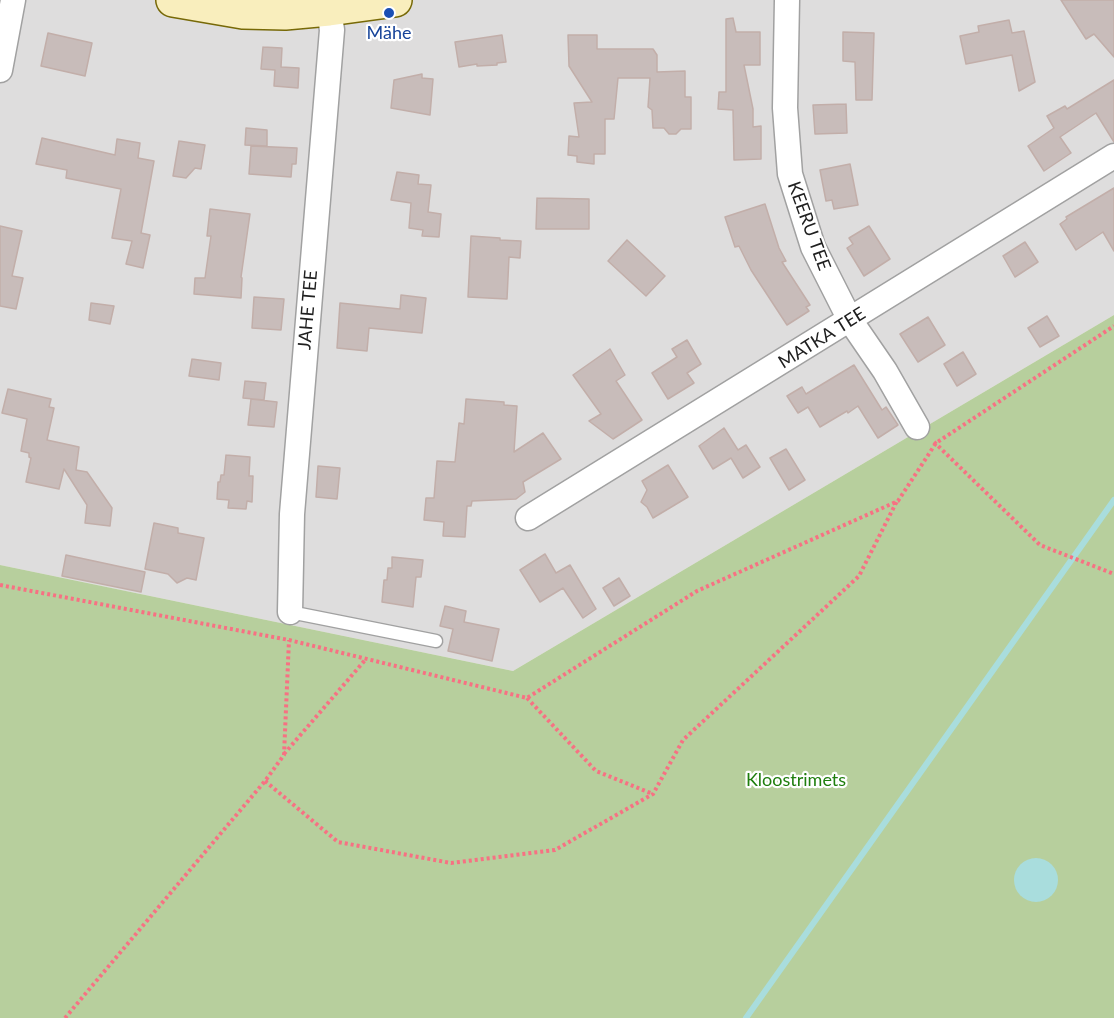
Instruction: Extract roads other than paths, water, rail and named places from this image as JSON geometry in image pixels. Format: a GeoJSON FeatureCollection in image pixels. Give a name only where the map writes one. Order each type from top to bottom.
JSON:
{"type":"FeatureCollection","features":[{"type":"Feature","properties":{"kind":"main road"},"geometry":{"type":"LineString","coordinates":[[179,1],[243,12],[285,13],[395,0]]}},
{"type":"Feature","properties":{"kind":"street"},"geometry":{"type":"LineString","coordinates":[[0,70],[13,0]]}},
{"type":"Feature","properties":{"kind":"street","name":"KEERU TEE"},"geometry":{"type":"LineString","coordinates":[[787,0],[785,108],[790,174],[813,247],[850,320],[885,371],[917,428]]}},
{"type":"Feature","properties":{"kind":"street","name":"JAHE TEE"},"geometry":{"type":"LineString","coordinates":[[290,612],[292,514],[331,42],[329,9]]}},
{"type":"Feature","properties":{"kind":"street","name":"MATKA TEE"},"geometry":{"type":"LineString","coordinates":[[528,518],[1114,156]]}},
{"type":"Feature","properties":{"kind":"lane"},"geometry":{"type":"LineString","coordinates":[[290,612],[436,641]]}},
{"type":"Feature","properties":{"kind":"water"},"geometry":{"type":"Polygon","coordinates":[[[1036,858],[1051,865],[1058,880],[1051,895],[1036,902],[1021,895],[1014,880],[1021,865],[1036,858]]]}},
{"type":"Feature","properties":{"kind":"waterway"},"geometry":{"type":"LineString","coordinates":[[746,1018],[1114,500]]}},
{"type":"Feature","properties":{"kind":"place","name":"Mähe"},"geometry":{"type":"Point","coordinates":[389,13]}},
{"type":"Feature","properties":{"kind":"park label","name":"Kloostrimets"},"geometry":{"type":"Point","coordinates":[796,780]}}]}
